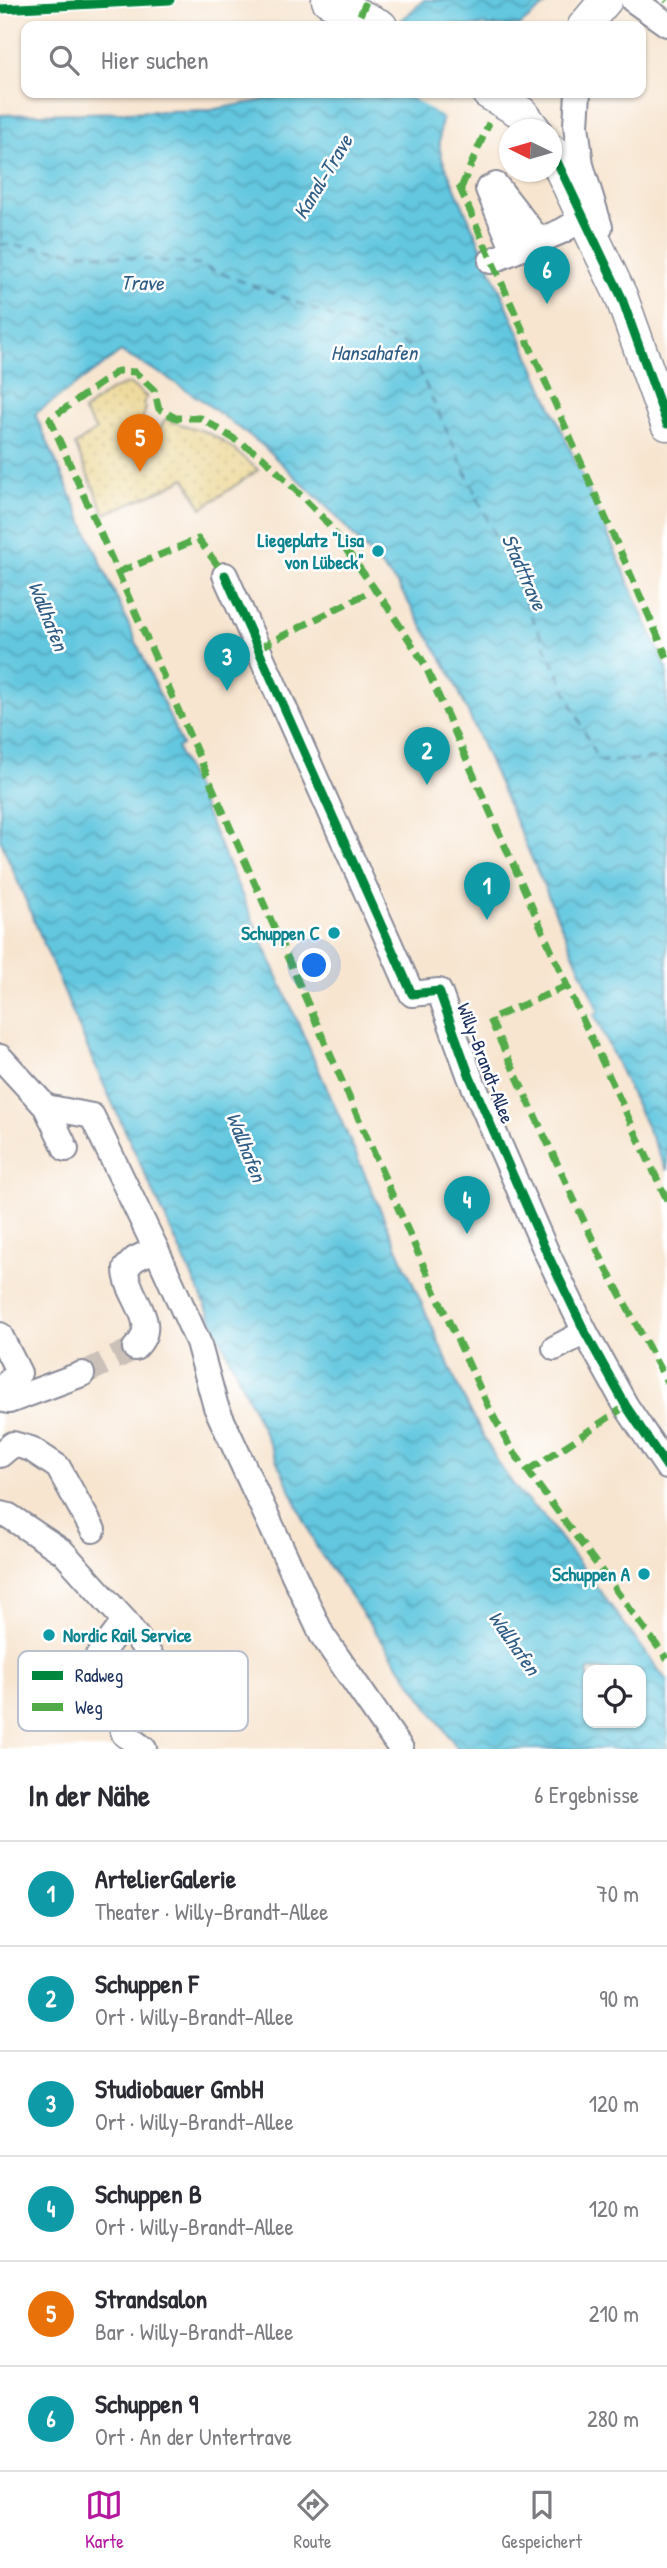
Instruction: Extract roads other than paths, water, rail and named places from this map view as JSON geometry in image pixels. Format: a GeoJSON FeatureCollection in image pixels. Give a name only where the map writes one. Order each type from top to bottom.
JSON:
{"type":"FeatureCollection","features":[{"type":"Feature","properties":{"kind":"main road"},"geometry":{"type":"LineString","coordinates":[[328,0],[371,21]]}},
{"type":"Feature","properties":{"kind":"main road"},"geometry":{"type":"LineString","coordinates":[[499,98],[530,112]]}},
{"type":"Feature","properties":{"kind":"main road"},"geometry":{"type":"LineString","coordinates":[[562,173],[621,296],[667,424]]}},
{"type":"Feature","properties":{"kind":"street"},"geometry":{"type":"LineString","coordinates":[[638,4],[667,24]]}},
{"type":"Feature","properties":{"kind":"street"},"geometry":{"type":"LineString","coordinates":[[578,98],[577,174],[600,225],[600,248]]}},
{"type":"Feature","properties":{"kind":"street"},"geometry":{"type":"LineString","coordinates":[[514,250],[488,189],[496,185],[538,240]]}},
{"type":"Feature","properties":{"kind":"street"},"geometry":{"type":"LineString","coordinates":[[491,261],[562,231],[584,218]]}},
{"type":"Feature","properties":{"kind":"street","name":"Willy-Brandt-Allee"},"geometry":{"type":"LineString","coordinates":[[225,575],[412,993],[439,991],[470,1077],[546,1251],[585,1332],[626,1406],[667,1467]]}},
{"type":"Feature","properties":{"kind":"street"},"geometry":{"type":"LineString","coordinates":[[0,1057],[46,1107],[66,1149]]}},
{"type":"Feature","properties":{"kind":"street"},"geometry":{"type":"LineString","coordinates":[[46,1107],[92,1116],[198,1342],[216,1407],[322,1635],[401,1749]]}},
{"type":"Feature","properties":{"kind":"street"},"geometry":{"type":"LineString","coordinates":[[135,1348],[144,1340],[147,1330],[143,1315],[125,1278],[126,1268],[135,1259],[156,1249]]}},
{"type":"Feature","properties":{"kind":"street"},"geometry":{"type":"LineString","coordinates":[[555,1348],[585,1332]]}},
{"type":"Feature","properties":{"kind":"street"},"geometry":{"type":"LineString","coordinates":[[0,1335],[19,1373],[0,1389]]}},
{"type":"Feature","properties":{"kind":"street"},"geometry":{"type":"LineString","coordinates":[[0,1399],[9,1401],[82,1374]]}},
{"type":"Feature","properties":{"kind":"street"},"geometry":{"type":"LineString","coordinates":[[0,1455],[13,1444],[31,1449],[58,1467],[93,1530]]}},
{"type":"Feature","properties":{"kind":"street"},"geometry":{"type":"LineString","coordinates":[[0,1514],[9,1516],[63,1552],[125,1621],[147,1651]]}},
{"type":"Feature","properties":{"kind":"street"},"geometry":{"type":"LineString","coordinates":[[102,1651],[125,1621]]}},
{"type":"Feature","properties":{"kind":"street"},"geometry":{"type":"LineString","coordinates":[[123,1731],[144,1749]]}},
{"type":"Feature","properties":{"kind":"water"},"geometry":{"type":"Polygon","coordinates":[[[424,0],[552,0],[525,21],[401,21],[424,0]]]}},
{"type":"Feature","properties":{"kind":"water"},"geometry":{"type":"Polygon","coordinates":[[[269,98],[450,98],[441,123],[441,156],[667,669],[667,1171],[594,1014],[599,1012],[452,676],[398,585],[333,513],[262,445],[203,401],[121,352],[35,414],[182,745],[177,748],[462,1395],[506,1475],[542,1514],[667,1681],[667,1749],[458,1749],[318,1550],[93,1061],[0,839],[0,115],[210,110],[269,98]]]}},
{"type":"Feature","properties":{"kind":"tunnel"},"geometry":{"type":"LineString","coordinates":[[82,1374],[135,1348]]}},
{"type":"Feature","properties":{"kind":"place","name":"Schuppen 9"},"geometry":{"type":"Point","coordinates":[547,304]}},
{"type":"Feature","properties":{"kind":"place","name":"Strandsalon"},"geometry":{"type":"Point","coordinates":[140,472]}},
{"type":"Feature","properties":{"kind":"place","name":"Liegeplatz \"Lisa von Lübeck\""},"geometry":{"type":"Point","coordinates":[378,551]}},
{"type":"Feature","properties":{"kind":"place","name":"Studiobauer GmbH"},"geometry":{"type":"Point","coordinates":[227,691]}},
{"type":"Feature","properties":{"kind":"place","name":"Schuppen F"},"geometry":{"type":"Point","coordinates":[427,785]}},
{"type":"Feature","properties":{"kind":"place","name":"ArtelierGalerie"},"geometry":{"type":"Point","coordinates":[487,920]}},
{"type":"Feature","properties":{"kind":"place","name":"Schuppen C"},"geometry":{"type":"Point","coordinates":[334,933]}},
{"type":"Feature","properties":{"kind":"place","name":"Schuppen B"},"geometry":{"type":"Point","coordinates":[467,1234]}},
{"type":"Feature","properties":{"kind":"place","name":"Schuppen A"},"geometry":{"type":"Point","coordinates":[644,1574]}},
{"type":"Feature","properties":{"kind":"place","name":"Nordic Rail Service"},"geometry":{"type":"Point","coordinates":[49,1635]}},
{"type":"Feature","properties":{"kind":"water label","name":"Kanal-Trave"},"geometry":{"type":"Point","coordinates":[323,177]}},
{"type":"Feature","properties":{"kind":"water label","name":"Trave"},"geometry":{"type":"Point","coordinates":[142,283]}},
{"type":"Feature","properties":{"kind":"water label","name":"Hansahafen"},"geometry":{"type":"Point","coordinates":[374,353]}},
{"type":"Feature","properties":{"kind":"water label","name":"Stadttrave"},"geometry":{"type":"Point","coordinates":[524,572]}},
{"type":"Feature","properties":{"kind":"water label","name":"Wallhafen"},"geometry":{"type":"Point","coordinates":[48,616]}},
{"type":"Feature","properties":{"kind":"water label","name":"Wallhafen"},"geometry":{"type":"Point","coordinates":[246,1147]}},
{"type":"Feature","properties":{"kind":"water label","name":"Wallhafen"},"geometry":{"type":"Point","coordinates":[514,1643]}}]}
